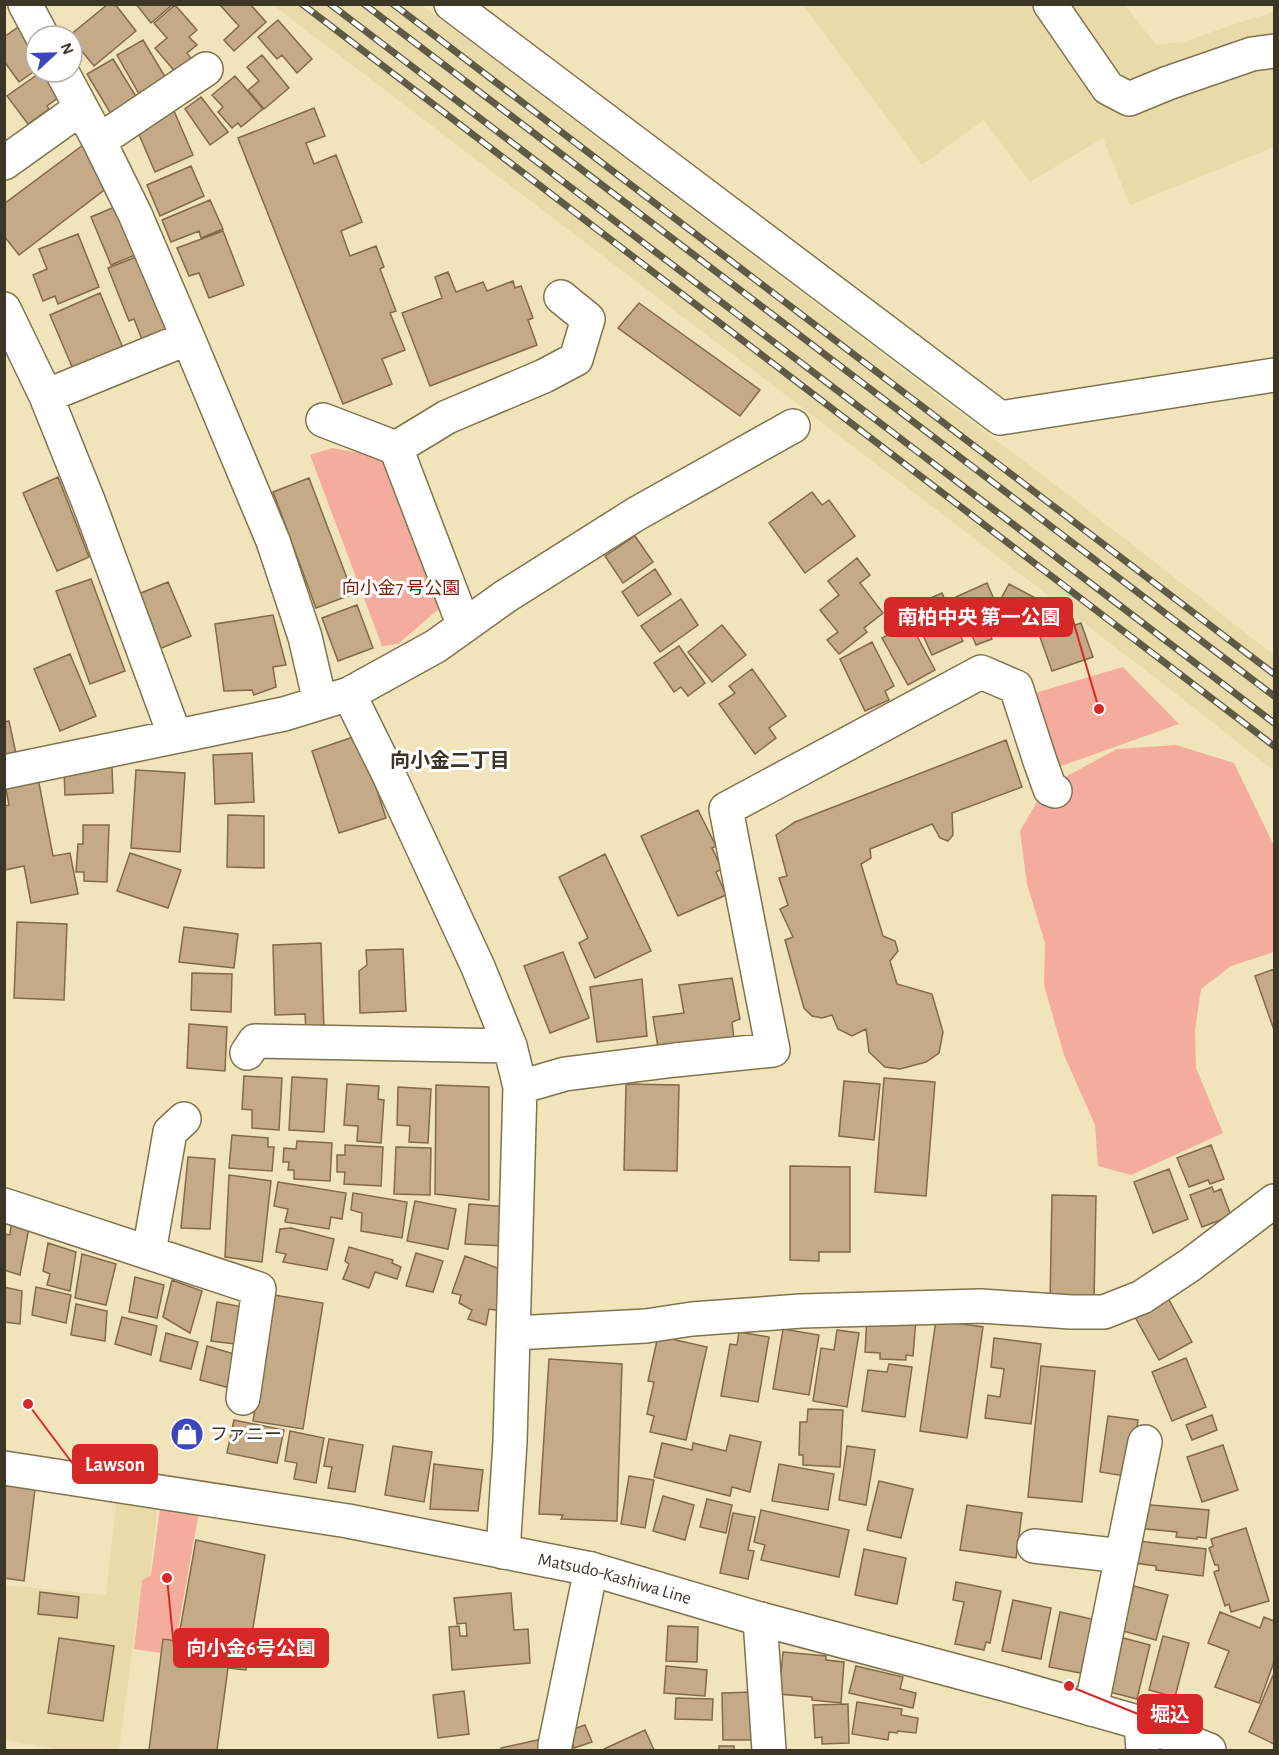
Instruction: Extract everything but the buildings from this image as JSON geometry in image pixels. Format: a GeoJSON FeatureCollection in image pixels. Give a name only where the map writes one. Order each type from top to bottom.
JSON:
{"type":"FeatureCollection","features":[{"type":"Feature","properties":{"kind":"street"},"geometry":{"type":"LineString","coordinates":[[4,13],[16,4]]}},
{"type":"Feature","properties":{"kind":"street"},"geometry":{"type":"LineString","coordinates":[[25,4],[36,24]]}},
{"type":"Feature","properties":{"kind":"street"},"geometry":{"type":"LineString","coordinates":[[451,4],[1000,418],[1275,375]]}},
{"type":"Feature","properties":{"kind":"street"},"geometry":{"type":"LineString","coordinates":[[1050,4],[1108,88],[1129,99],[1252,54],[1275,51]]}},
{"type":"Feature","properties":{"kind":"street"},"geometry":{"type":"LineString","coordinates":[[99,141],[206,69]]}},
{"type":"Feature","properties":{"kind":"street"},"geometry":{"type":"LineString","coordinates":[[68,84],[135,214],[273,541],[305,637],[334,698],[389,775],[473,956],[510,1046],[520,1087],[510,1442],[502,1552]]}},
{"type":"Feature","properties":{"kind":"street"},"geometry":{"type":"LineString","coordinates":[[4,164],[81,108]]}},
{"type":"Feature","properties":{"kind":"street"},"geometry":{"type":"LineString","coordinates":[[396,448],[447,417],[544,376],[576,359],[588,319],[561,297]]}},
{"type":"Feature","properties":{"kind":"street"},"geometry":{"type":"LineString","coordinates":[[4,309],[46,396],[89,503],[175,736]]}},
{"type":"Feature","properties":{"kind":"street"},"geometry":{"type":"LineString","coordinates":[[46,396],[188,338]]}},
{"type":"Feature","properties":{"kind":"street"},"geometry":{"type":"LineString","coordinates":[[323,420],[396,448],[464,626]]}},
{"type":"Feature","properties":{"kind":"street"},"geometry":{"type":"LineString","coordinates":[[4,772],[284,714],[334,698],[436,646],[506,596],[636,514],[793,426]]}},
{"type":"Feature","properties":{"kind":"street"},"geometry":{"type":"LineString","coordinates":[[520,1087],[566,1074],[773,1050],[726,809],[981,672],[1016,687],[1050,789],[1055,791]]}},
{"type":"Feature","properties":{"kind":"street"},"geometry":{"type":"LineString","coordinates":[[247,1053],[255,1041],[510,1046]]}},
{"type":"Feature","properties":{"kind":"street"},"geometry":{"type":"LineString","coordinates":[[149,1252],[170,1132],[184,1119]]}},
{"type":"Feature","properties":{"kind":"street"},"geometry":{"type":"LineString","coordinates":[[514,1333],[646,1326],[692,1319],[801,1311],[981,1306],[1104,1312],[1142,1297],[1275,1201]]}},
{"type":"Feature","properties":{"kind":"street"},"geometry":{"type":"LineString","coordinates":[[4,1205],[259,1288],[243,1398]]}},
{"type":"Feature","properties":{"kind":"street"},"geometry":{"type":"LineString","coordinates":[[1090,1708],[1145,1442]]}},
{"type":"Feature","properties":{"kind":"street","name":"Matsudo-Kashiwa Line"},"geometry":{"type":"LineString","coordinates":[[4,1467],[348,1521],[591,1569],[760,1619],[1090,1708],[1142,1737],[1209,1750]]}},
{"type":"Feature","properties":{"kind":"street"},"geometry":{"type":"LineString","coordinates":[[1034,1546],[1122,1556]]}},
{"type":"Feature","properties":{"kind":"street"},"geometry":{"type":"LineString","coordinates":[[555,1750],[591,1569]]}},
{"type":"Feature","properties":{"kind":"street"},"geometry":{"type":"LineString","coordinates":[[760,1619],[769,1750]]}},
{"type":"Feature","properties":{"kind":"shaded area"},"geometry":{"type":"Polygon","coordinates":[[[273,5],[422,5],[1075,500],[1274,655],[1274,771],[984,546],[273,5]]]}},
{"type":"Feature","properties":{"kind":"shaded area"},"geometry":{"type":"Polygon","coordinates":[[[803,5],[1125,5],[1156,45],[1183,42],[1274,12],[1274,147],[1130,205],[1103,138],[1030,182],[984,120],[922,165],[803,5]]]}},
{"type":"Feature","properties":{"kind":"shaded area"},"geometry":{"type":"Polygon","coordinates":[[[117,1497],[158,1501],[150,1574],[142,1579],[119,1750],[62,1750],[5,1740],[4,1585],[106,1595],[117,1497]]]}},
{"type":"Feature","properties":{"kind":"green space","name":"向小金7 号公園"},"geometry":{"type":"Polygon","coordinates":[[[332,448],[394,459],[448,601],[398,644],[382,646],[310,455],[332,448]]]}},
{"type":"Feature","properties":{"kind":"green space"},"geometry":{"type":"Polygon","coordinates":[[[1123,667],[1179,724],[1053,769],[1028,695],[1123,667]]]}},
{"type":"Feature","properties":{"kind":"green space"},"geometry":{"type":"Polygon","coordinates":[[[1176,745],[1234,763],[1274,846],[1274,952],[1231,966],[1201,989],[1195,1030],[1196,1068],[1223,1133],[1131,1175],[1098,1166],[1095,1125],[1064,1055],[1044,985],[1045,943],[1027,884],[1020,831],[1045,788],[1117,749],[1176,745]]]}},
{"type":"Feature","properties":{"kind":"green space"},"geometry":{"type":"Polygon","coordinates":[[[161,1501],[200,1506],[176,1640],[162,1638],[161,1653],[134,1649],[142,1580],[151,1575],[161,1501]]]}},
{"type":"Feature","properties":{"kind":"railway"},"geometry":{"type":"LineString","coordinates":[[302,4],[1274,746]]}},
{"type":"Feature","properties":{"kind":"railway"},"geometry":{"type":"LineString","coordinates":[[330,4],[1274,723]]}},
{"type":"Feature","properties":{"kind":"railway"},"geometry":{"type":"LineString","coordinates":[[364,4],[1274,696]]}},
{"type":"Feature","properties":{"kind":"railway"},"geometry":{"type":"LineString","coordinates":[[393,4],[1274,674]]}},
{"type":"Feature","properties":{"kind":"place","name":"南柏中央 第一公園"},"geometry":{"type":"Point","coordinates":[1099,709]}},
{"type":"Feature","properties":{"kind":"place","name":"Lawson"},"geometry":{"type":"Point","coordinates":[28,1404]}},
{"type":"Feature","properties":{"kind":"place","name":"ファニー"},"geometry":{"type":"Point","coordinates":[187,1434]}},
{"type":"Feature","properties":{"kind":"place","name":"向小金6号公園"},"geometry":{"type":"Point","coordinates":[167,1578]}},
{"type":"Feature","properties":{"kind":"place","name":"堀込"},"geometry":{"type":"Point","coordinates":[1069,1686]}},
{"type":"Feature","properties":{"kind":"district","name":"向小金二丁目"},"geometry":{"type":"Point","coordinates":[450,760]}}]}
